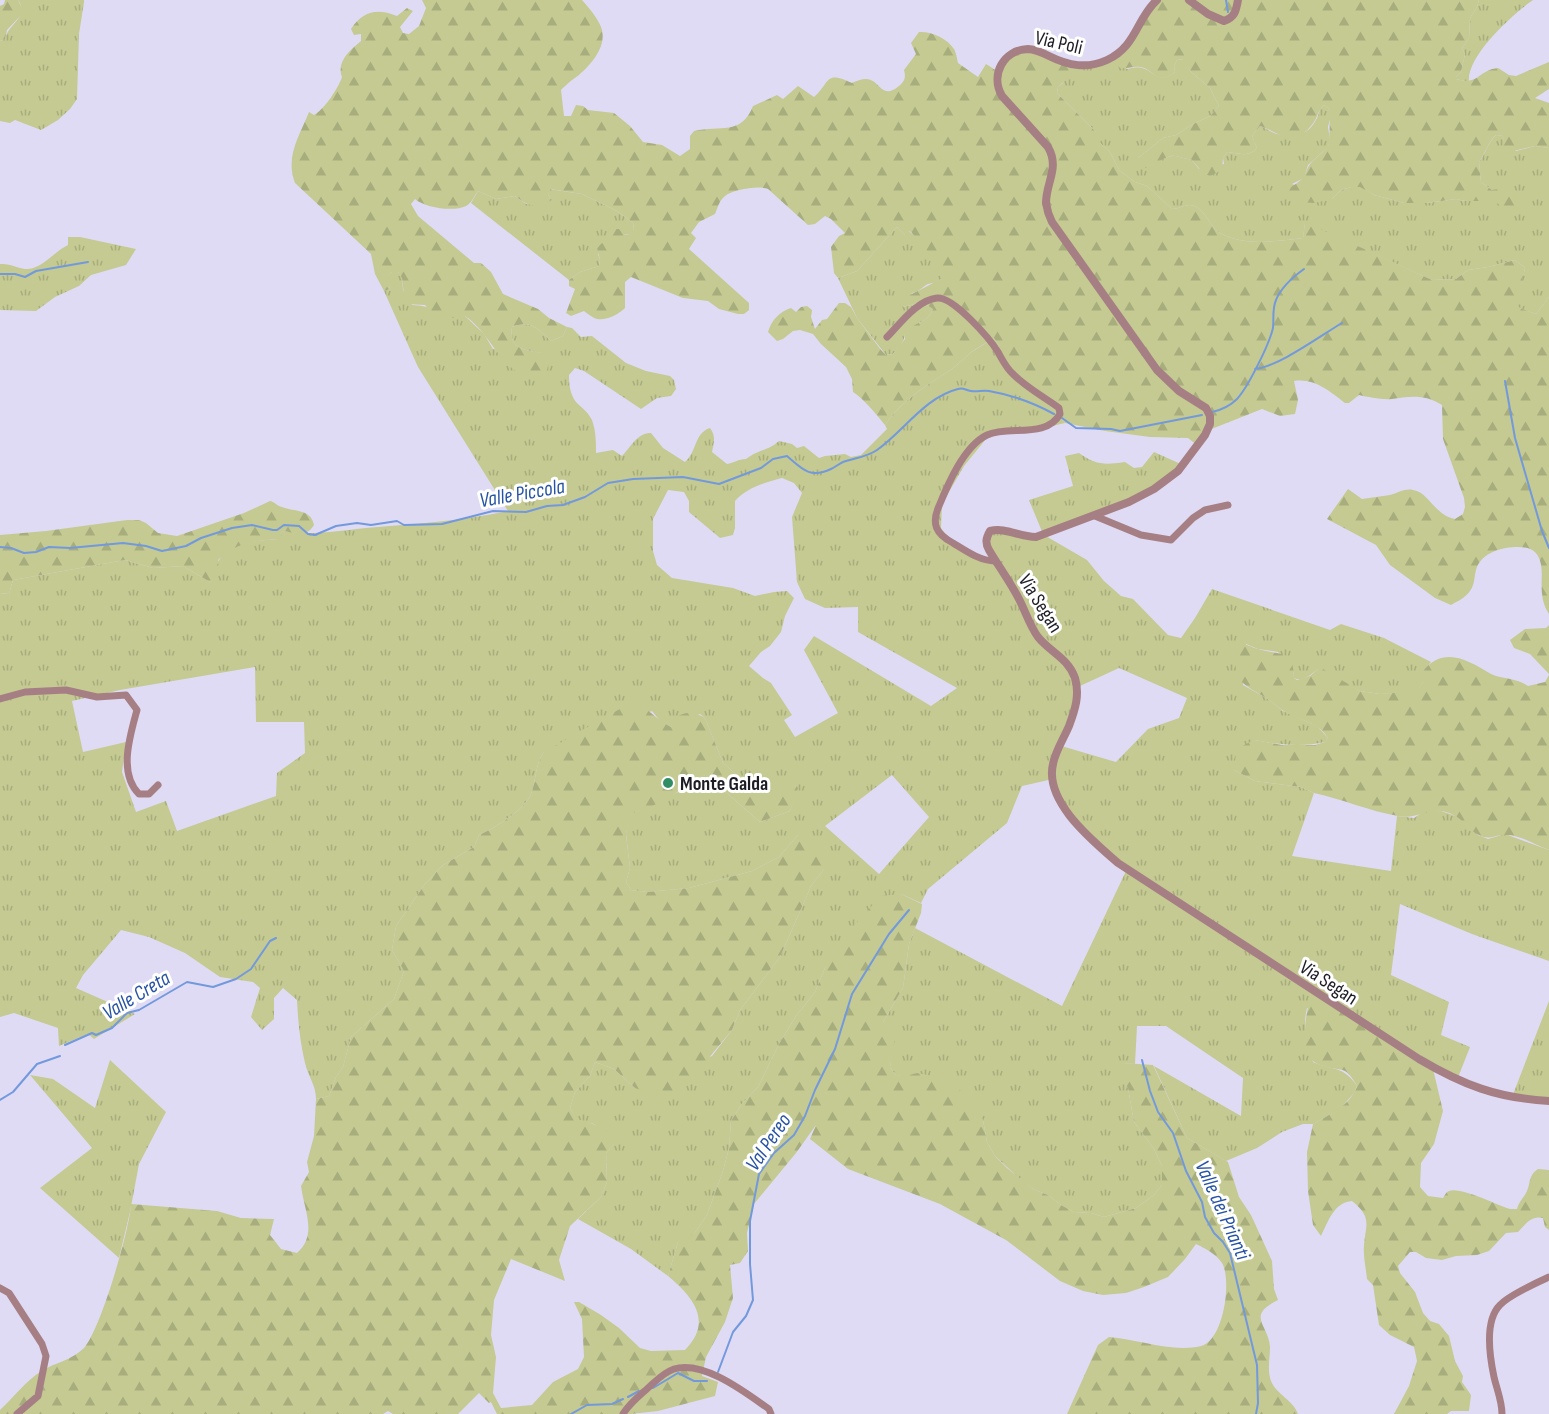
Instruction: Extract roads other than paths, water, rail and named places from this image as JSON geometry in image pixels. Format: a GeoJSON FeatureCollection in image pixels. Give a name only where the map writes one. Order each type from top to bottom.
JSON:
{"type":"FeatureCollection","features":[{"type":"Feature","properties":{"kind":"street","name":"Via Poli"},"geometry":{"type":"LineString","coordinates":[[1000,65],[1012,54],[1027,49],[1040,51],[1074,66],[1091,65],[1107,60],[1130,42],[1151,6],[1157,0]]}},
{"type":"Feature","properties":{"kind":"street"},"geometry":{"type":"LineString","coordinates":[[1189,0],[1208,14],[1224,21],[1231,19],[1236,11],[1238,0]]}},
{"type":"Feature","properties":{"kind":"street","name":"Via Segan"},"geometry":{"type":"LineString","coordinates":[[1000,65],[996,75],[996,86],[1002,96],[1048,147],[1053,156],[1054,165],[1046,202],[1052,222],[1157,370],[1179,391],[1206,408],[1210,416],[1210,424],[1205,435],[1178,471],[1154,489],[1095,516],[1036,537],[1027,537],[1003,529],[990,531],[986,544],[1020,601],[1038,637],[1066,662],[1075,677],[1078,699],[1052,765],[1054,789],[1062,805],[1092,840],[1118,863],[1349,1015],[1443,1073],[1493,1092],[1521,1099],[1549,1101]]}},
{"type":"Feature","properties":{"kind":"street"},"geometry":{"type":"LineString","coordinates":[[886,337],[921,304],[937,297],[947,299],[998,351],[1004,364],[1014,376],[1059,408],[1060,414],[1056,421],[1048,425],[997,432],[986,435],[974,445],[956,468],[934,517],[935,528],[940,534],[986,561],[995,561]]}},
{"type":"Feature","properties":{"kind":"street"},"geometry":{"type":"LineString","coordinates":[[1095,516],[1141,535],[1171,540],[1193,518],[1205,510],[1228,505]]}},
{"type":"Feature","properties":{"kind":"street"},"geometry":{"type":"LineString","coordinates":[[0,699],[25,692],[66,690],[97,697],[126,695],[137,710],[126,765],[130,785],[139,794],[149,794],[158,785]]}},
{"type":"Feature","properties":{"kind":"street"},"geometry":{"type":"LineString","coordinates":[[1502,1414],[1488,1340],[1492,1321],[1499,1305],[1549,1277]]}},
{"type":"Feature","properties":{"kind":"street"},"geometry":{"type":"LineString","coordinates":[[0,1288],[9,1293],[42,1344],[46,1356],[38,1396],[17,1414]]}},
{"type":"Feature","properties":{"kind":"street"},"geometry":{"type":"LineString","coordinates":[[623,1414],[630,1402],[667,1372],[677,1368],[696,1369],[730,1382],[770,1409],[771,1414]]}},
{"type":"Feature","properties":{"kind":"waterway"},"geometry":{"type":"LineString","coordinates":[[1226,0],[1228,12]]}},
{"type":"Feature","properties":{"kind":"waterway"},"geometry":{"type":"LineString","coordinates":[[0,274],[25,277],[36,271],[88,262]]}},
{"type":"Feature","properties":{"kind":"waterway","name":"Valle Piccola"},"geometry":{"type":"LineString","coordinates":[[1212,412],[1225,407],[1242,393],[1271,335],[1274,307],[1278,295],[1304,269]]}},
{"type":"Feature","properties":{"kind":"waterway"},"geometry":{"type":"LineString","coordinates":[[1255,369],[1287,357],[1342,323]]}},
{"type":"Feature","properties":{"kind":"waterway"},"geometry":{"type":"LineString","coordinates":[[1505,381],[1515,438],[1549,548]]}},
{"type":"Feature","properties":{"kind":"waterway","name":"Valle Piccola"},"geometry":{"type":"LineString","coordinates":[[0,547],[24,553],[36,552],[49,547],[70,548],[123,543],[162,551],[186,546],[201,538],[232,528],[252,525],[273,530],[284,525],[299,526],[308,534],[315,535],[336,526],[357,523],[371,525],[397,521],[404,525],[442,524],[493,511],[526,512],[547,506],[563,505],[585,497],[608,483],[633,479],[683,477],[719,484],[761,468],[773,459],[787,456],[807,471],[824,472],[843,462],[873,452],[887,443],[935,399],[960,388],[1006,395],[1054,414]]}},
{"type":"Feature","properties":{"kind":"waterway","name":"Valle Piccola"},"geometry":{"type":"LineString","coordinates":[[1062,418],[1076,428],[1120,431],[1202,415]]}},
{"type":"Feature","properties":{"kind":"waterway","name":"Val Pereo"},"geometry":{"type":"LineString","coordinates":[[718,1372],[733,1332],[746,1316],[753,1300],[750,1221],[759,1174],[774,1153],[794,1135],[805,1116],[835,1049],[852,994],[889,934],[909,910]]}},
{"type":"Feature","properties":{"kind":"waterway","name":"Valle Creta"},"geometry":{"type":"LineString","coordinates":[[65,1045],[92,1033],[96,1035],[112,1028],[127,1013],[139,1010],[187,982],[213,987],[236,979],[251,969],[270,941],[276,938]]}},
{"type":"Feature","properties":{"kind":"waterway","name":"Valle Creta"},"geometry":{"type":"LineString","coordinates":[[0,1100],[13,1092],[37,1064],[60,1056]]}},
{"type":"Feature","properties":{"kind":"waterway","name":"Valle dei Prianti"},"geometry":{"type":"LineString","coordinates":[[1142,1060],[1158,1112],[1173,1133],[1186,1171],[1202,1202],[1205,1217],[1230,1253],[1257,1365],[1256,1414]]}},
{"type":"Feature","properties":{"kind":"waterway","name":"Val Pereo"},"geometry":{"type":"LineString","coordinates":[[653,1388],[678,1373],[694,1381],[707,1381]]}},
{"type":"Feature","properties":{"kind":"waterway","name":"Val Pereo"},"geometry":{"type":"LineString","coordinates":[[628,1397],[639,1391]]}},
{"type":"Feature","properties":{"kind":"waterway","name":"Val Pereo"},"geometry":{"type":"LineString","coordinates":[[571,1414],[587,1405],[612,1404],[623,1399]]}},
{"type":"Feature","properties":{"kind":"place","name":"Monte Galda"},"geometry":{"type":"Point","coordinates":[668,783]}}]}
